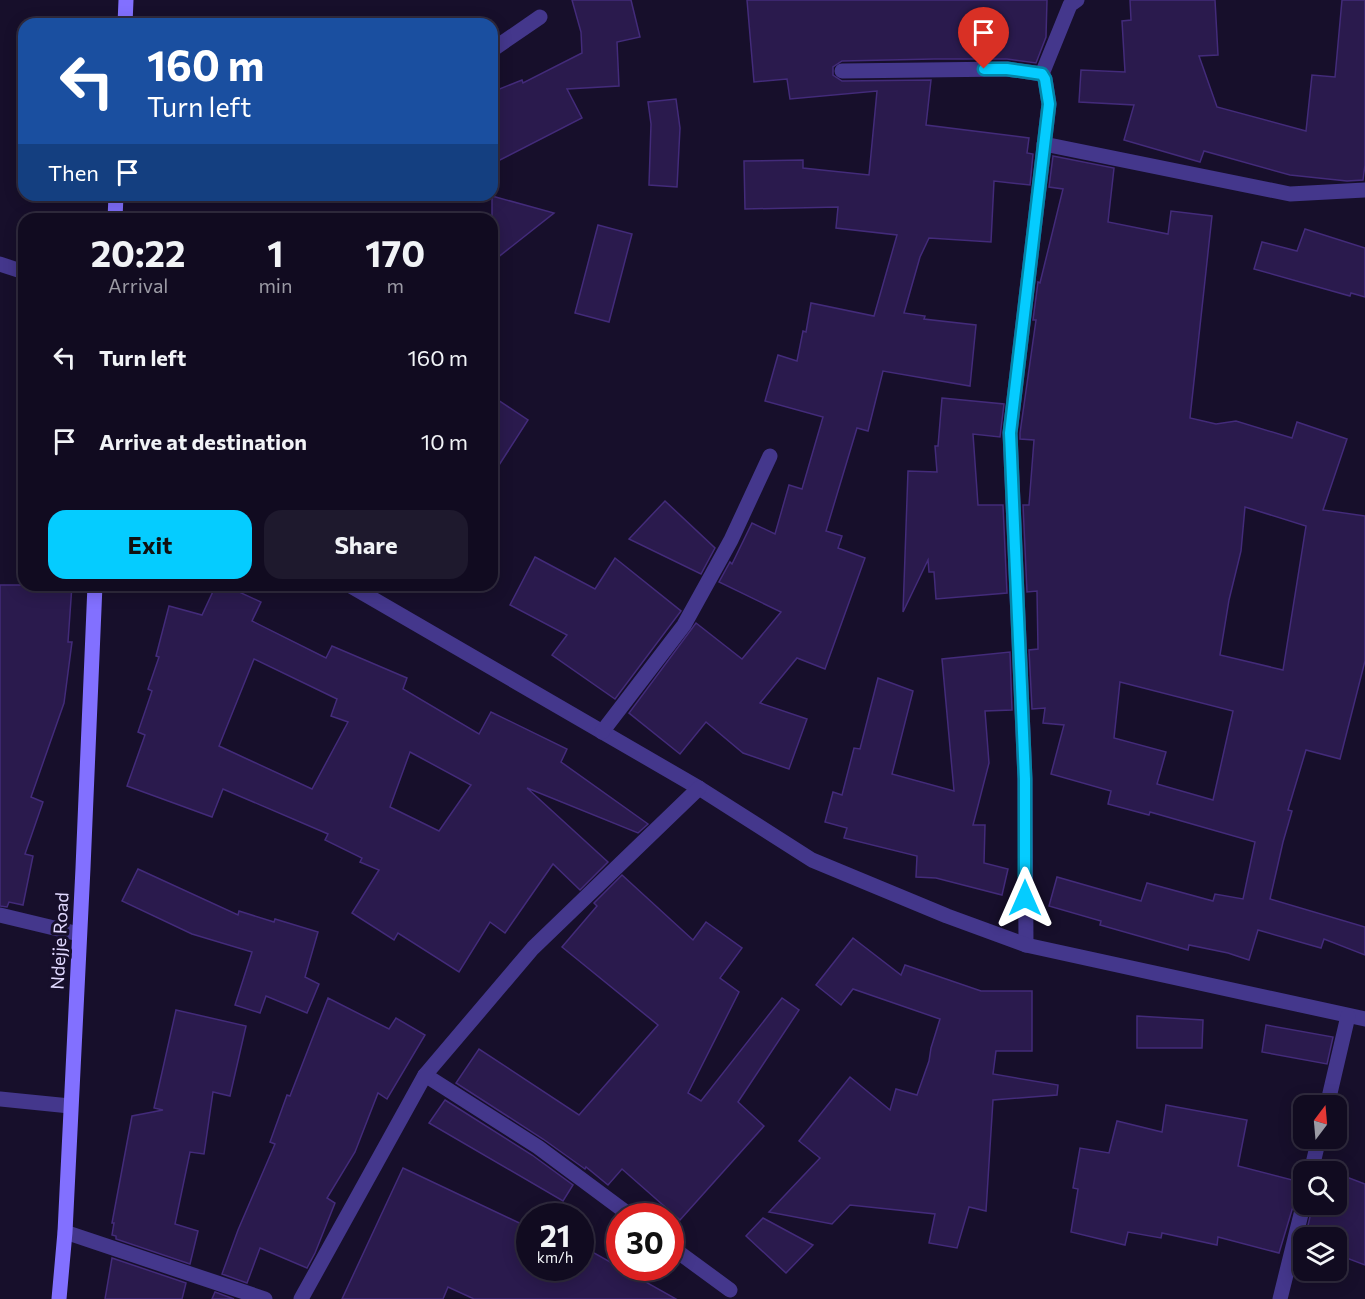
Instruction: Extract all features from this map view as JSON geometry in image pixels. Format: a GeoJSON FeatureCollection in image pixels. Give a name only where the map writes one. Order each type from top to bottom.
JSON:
{"type":"FeatureCollection","features":[{"type":"Feature","properties":{"kind":"street"},"geometry":{"type":"LineString","coordinates":[[125,18],[126,0]]}},
{"type":"Feature","properties":{"kind":"street"},"geometry":{"type":"LineString","coordinates":[[1042,74],[1070,5],[1077,0]]}},
{"type":"Feature","properties":{"kind":"street"},"geometry":{"type":"LineString","coordinates":[[498,47],[540,17]]}},
{"type":"Feature","properties":{"kind":"street"},"geometry":{"type":"LineString","coordinates":[[842,71],[1007,69],[1042,74]]}},
{"type":"Feature","properties":{"kind":"street"},"geometry":{"type":"LineString","coordinates":[[1026,945],[1025,779],[1010,433],[1049,104],[1042,74]]}},
{"type":"Feature","properties":{"kind":"street"},"geometry":{"type":"LineString","coordinates":[[1044,144],[1290,194],[1365,190]]}},
{"type":"Feature","properties":{"kind":"street"},"geometry":{"type":"LineString","coordinates":[[0,264],[18,270]]}},
{"type":"Feature","properties":{"kind":"street"},"geometry":{"type":"LineString","coordinates":[[602,732],[684,625],[731,540],[770,456]]}},
{"type":"Feature","properties":{"kind":"street","name":"Ndejje Road"},"geometry":{"type":"LineString","coordinates":[[59,1299],[65,1232],[80,934],[94,591]]}},
{"type":"Feature","properties":{"kind":"street"},"geometry":{"type":"LineString","coordinates":[[359,591],[699,788],[813,860],[947,916],[1026,945],[1365,1019]]}},
{"type":"Feature","properties":{"kind":"street"},"geometry":{"type":"LineString","coordinates":[[301,1299],[425,1075],[533,948],[699,788]]}},
{"type":"Feature","properties":{"kind":"street"},"geometry":{"type":"LineString","coordinates":[[0,915],[80,934]]}},
{"type":"Feature","properties":{"kind":"street"},"geometry":{"type":"LineString","coordinates":[[1330,1095],[1348,1016]]}},
{"type":"Feature","properties":{"kind":"street"},"geometry":{"type":"LineString","coordinates":[[425,1075],[538,1147],[613,1203]]}},
{"type":"Feature","properties":{"kind":"street"},"geometry":{"type":"LineString","coordinates":[[0,1100],[70,1106]]}},
{"type":"Feature","properties":{"kind":"street"},"geometry":{"type":"LineString","coordinates":[[1280,1299],[1301,1215]]}},
{"type":"Feature","properties":{"kind":"street"},"geometry":{"type":"LineString","coordinates":[[65,1232],[266,1299]]}},
{"type":"Feature","properties":{"kind":"street"},"geometry":{"type":"LineString","coordinates":[[684,1256],[730,1290]]}},
{"type":"Feature","properties":{"kind":"building"},"geometry":{"type":"Polygon","coordinates":[[[572,0],[631,0],[640,37],[617,42],[619,86],[567,89],[582,118],[498,161],[498,90],[522,80],[523,83],[582,53],[581,32],[572,0]]]}},
{"type":"Feature","properties":{"kind":"building"},"geometry":{"type":"Polygon","coordinates":[[[747,0],[1047,0],[1046,37],[1036,63],[1007,59],[934,59],[842,61],[833,67],[833,75],[842,81],[931,80],[926,125],[1029,138],[1027,153],[1033,154],[1030,185],[994,181],[991,242],[929,238],[920,257],[904,313],[925,316],[924,319],[976,325],[970,386],[883,371],[868,431],[857,428],[826,531],[842,536],[838,548],[865,558],[825,669],[797,658],[760,703],[807,719],[789,769],[743,753],[706,722],[680,754],[629,713],[696,623],[742,659],[781,612],[719,582],[730,562],[732,564],[752,523],[775,534],[789,485],[802,489],[823,417],[765,401],[778,355],[797,361],[803,331],[806,332],[811,303],[874,316],[897,235],[836,228],[838,207],[745,209],[744,161],[803,160],[803,168],[869,175],[877,91],[790,99],[787,79],[754,82],[747,0]]]}},
{"type":"Feature","properties":{"kind":"building"},"geometry":{"type":"Polygon","coordinates":[[[1130,0],[1215,0],[1218,55],[1199,56],[1217,107],[1306,131],[1312,75],[1335,77],[1342,0],[1365,0],[1365,165],[1363,180],[1347,181],[1290,175],[1204,151],[1200,162],[1124,140],[1134,105],[1079,102],[1081,70],[1125,72],[1122,21],[1131,20],[1130,0]]]}},
{"type":"Feature","properties":{"kind":"building"},"geometry":{"type":"Polygon","coordinates":[[[676,99],[680,128],[677,187],[649,185],[651,124],[648,102],[676,99]]]}},
{"type":"Feature","properties":{"kind":"building"},"geometry":{"type":"Polygon","coordinates":[[[1053,156],[1114,168],[1108,222],[1168,234],[1171,211],[1212,216],[1190,418],[1216,424],[1236,421],[1292,438],[1297,422],[1347,439],[1323,510],[1365,516],[1365,661],[1340,759],[1306,750],[1288,810],[1292,811],[1270,899],[1365,927],[1365,955],[1324,939],[1321,948],[1258,930],[1249,960],[1189,945],[1188,950],[1100,925],[1101,921],[1049,906],[1057,877],[1141,901],[1147,883],[1213,901],[1215,894],[1243,899],[1255,842],[1150,812],[1149,815],[1108,804],[1111,791],[1051,774],[1064,725],[1043,723],[1045,708],[1032,709],[1029,650],[1038,649],[1037,591],[1027,592],[1023,505],[1029,505],[1034,440],[1020,439],[1036,320],[1033,320],[1038,282],[1040,283],[1063,189],[1049,187],[1053,156]],[[1245,507],[1241,551],[1229,600],[1220,655],[1283,670],[1306,526],[1245,507]],[[1120,682],[1114,738],[1166,752],[1157,784],[1213,800],[1233,711],[1120,682]]]}},
{"type":"Feature","properties":{"kind":"building"},"geometry":{"type":"Polygon","coordinates":[[[498,198],[554,213],[498,257],[498,213],[492,213],[492,201],[498,201],[498,198]]]}},
{"type":"Feature","properties":{"kind":"building"},"geometry":{"type":"Polygon","coordinates":[[[598,225],[632,234],[609,322],[575,313],[598,225]]]}},
{"type":"Feature","properties":{"kind":"building"},"geometry":{"type":"Polygon","coordinates":[[[1305,229],[1365,248],[1365,297],[1351,293],[1350,296],[1254,269],[1262,242],[1297,251],[1305,229]]]}},
{"type":"Feature","properties":{"kind":"building"},"geometry":{"type":"Polygon","coordinates":[[[942,398],[1004,404],[1000,437],[973,434],[978,505],[1003,505],[1007,593],[936,599],[934,572],[929,572],[928,560],[903,612],[908,471],[937,472],[935,446],[938,446],[942,398]]]}},
{"type":"Feature","properties":{"kind":"building"},"geometry":{"type":"Polygon","coordinates":[[[498,400],[528,420],[498,467],[498,400]]]}},
{"type":"Feature","properties":{"kind":"building"},"geometry":{"type":"Polygon","coordinates":[[[665,501],[715,548],[701,574],[629,539],[665,501]]]}},
{"type":"Feature","properties":{"kind":"building"},"geometry":{"type":"Polygon","coordinates":[[[535,557],[595,589],[615,558],[681,611],[615,699],[552,655],[567,635],[510,605],[535,557]]]}},
{"type":"Feature","properties":{"kind":"building"},"geometry":{"type":"Polygon","coordinates":[[[0,585],[18,585],[18,591],[72,591],[68,642],[72,642],[64,703],[31,797],[43,802],[25,854],[33,856],[23,905],[9,902],[7,907],[0,906],[0,585]]]}},
{"type":"Feature","properties":{"kind":"building"},"geometry":{"type":"Polygon","coordinates":[[[213,591],[237,591],[261,602],[252,621],[326,658],[332,646],[407,678],[403,689],[479,734],[491,712],[567,749],[561,762],[648,824],[638,833],[527,788],[608,862],[580,890],[553,864],[505,933],[490,922],[459,972],[398,933],[394,940],[352,913],[379,870],[360,862],[362,858],[325,840],[328,834],[223,789],[212,817],[127,786],[145,735],[138,732],[152,691],[148,689],[159,657],[156,656],[169,606],[202,615],[213,591]],[[254,659],[219,746],[312,789],[348,722],[331,716],[337,699],[254,659]],[[410,752],[390,807],[439,831],[471,785],[410,752]]]}},
{"type":"Feature","properties":{"kind":"building"},"geometry":{"type":"Polygon","coordinates":[[[1010,652],[1012,710],[985,711],[989,763],[973,825],[985,825],[984,863],[1008,869],[1002,895],[936,878],[916,877],[917,856],[844,838],[847,828],[825,822],[833,792],[842,795],[854,748],[860,749],[878,678],[913,691],[892,774],[954,791],[942,659],[1010,652]]]}},
{"type":"Feature","properties":{"kind":"building"},"geometry":{"type":"Polygon","coordinates":[[[138,869],[238,915],[239,911],[318,932],[305,977],[319,984],[307,1013],[266,996],[260,1013],[235,1005],[252,952],[192,934],[122,901],[138,869]]]}},
{"type":"Feature","properties":{"kind":"building"},"geometry":{"type":"Polygon","coordinates":[[[622,875],[693,940],[706,922],[742,948],[720,978],[739,992],[688,1093],[701,1101],[782,998],[799,1010],[738,1102],[764,1126],[684,1216],[684,1203],[661,1203],[622,1169],[608,1185],[586,1167],[585,1169],[456,1083],[479,1049],[579,1115],[658,1025],[562,947],[597,906],[594,903],[622,875]]]}},
{"type":"Feature","properties":{"kind":"building"},"geometry":{"type":"Polygon","coordinates":[[[853,938],[901,975],[905,965],[981,991],[1032,991],[1032,1051],[996,1051],[993,1074],[1058,1085],[1057,1095],[993,1100],[986,1211],[969,1207],[957,1248],[929,1243],[935,1214],[850,1205],[832,1224],[769,1212],[820,1158],[799,1141],[850,1077],[890,1110],[896,1089],[917,1095],[929,1061],[940,1019],[853,989],[841,1005],[816,985],[853,938]]]}},
{"type":"Feature","properties":{"kind":"building"},"geometry":{"type":"Polygon","coordinates":[[[328,998],[389,1029],[396,1018],[425,1035],[387,1099],[378,1093],[355,1152],[327,1198],[335,1203],[307,1268],[260,1248],[247,1283],[222,1274],[275,1144],[270,1142],[287,1095],[290,1096],[328,998]]]}},
{"type":"Feature","properties":{"kind":"building"},"geometry":{"type":"Polygon","coordinates":[[[176,1010],[246,1026],[230,1096],[213,1092],[204,1154],[190,1152],[175,1224],[198,1231],[190,1264],[116,1239],[116,1236],[112,1235],[114,1223],[112,1223],[132,1116],[163,1110],[154,1108],[176,1010]]]}},
{"type":"Feature","properties":{"kind":"building"},"geometry":{"type":"Polygon","coordinates":[[[1137,1016],[1203,1020],[1202,1048],[1137,1048],[1137,1016]]]}},
{"type":"Feature","properties":{"kind":"building"},"geometry":{"type":"Polygon","coordinates":[[[1266,1025],[1333,1037],[1327,1064],[1262,1052],[1266,1025]]]}},
{"type":"Feature","properties":{"kind":"building"},"geometry":{"type":"Polygon","coordinates":[[[445,1100],[532,1155],[573,1185],[563,1201],[429,1123],[445,1100]]]}},
{"type":"Feature","properties":{"kind":"building"},"geometry":{"type":"Polygon","coordinates":[[[1166,1105],[1247,1120],[1238,1166],[1293,1180],[1293,1208],[1279,1253],[1218,1237],[1217,1245],[1162,1233],[1161,1238],[1128,1232],[1125,1245],[1071,1232],[1078,1189],[1073,1188],[1080,1148],[1109,1153],[1117,1121],[1162,1132],[1166,1105]]]}},
{"type":"Feature","properties":{"kind":"building"},"geometry":{"type":"Polygon","coordinates":[[[403,1168],[516,1221],[516,1281],[594,1281],[594,1253],[606,1260],[606,1281],[644,1281],[676,1299],[474,1299],[448,1287],[443,1299],[342,1299],[403,1168]]]}},
{"type":"Feature","properties":{"kind":"building"},"geometry":{"type":"Polygon","coordinates":[[[1347,1177],[1365,1184],[1365,1265],[1347,1258],[1347,1227],[1308,1227],[1310,1215],[1347,1215],[1347,1177]]]}},
{"type":"Feature","properties":{"kind":"building"},"geometry":{"type":"Polygon","coordinates":[[[763,1218],[813,1245],[786,1273],[746,1236],[763,1218]]]}},
{"type":"Feature","properties":{"kind":"building"},"geometry":{"type":"Polygon","coordinates":[[[112,1258],[186,1283],[182,1299],[105,1299],[112,1258]]]}},
{"type":"Feature","properties":{"kind":"building"},"geometry":{"type":"Polygon","coordinates":[[[215,1292],[234,1299],[212,1299],[215,1292]]]}},
{"type":"Feature","properties":{"kind":"route"},"geometry":{"type":"LineString","coordinates":[[984,69],[1007,69],[1042,74],[1049,104],[1010,433],[1025,779],[1025,898]]}}]}
